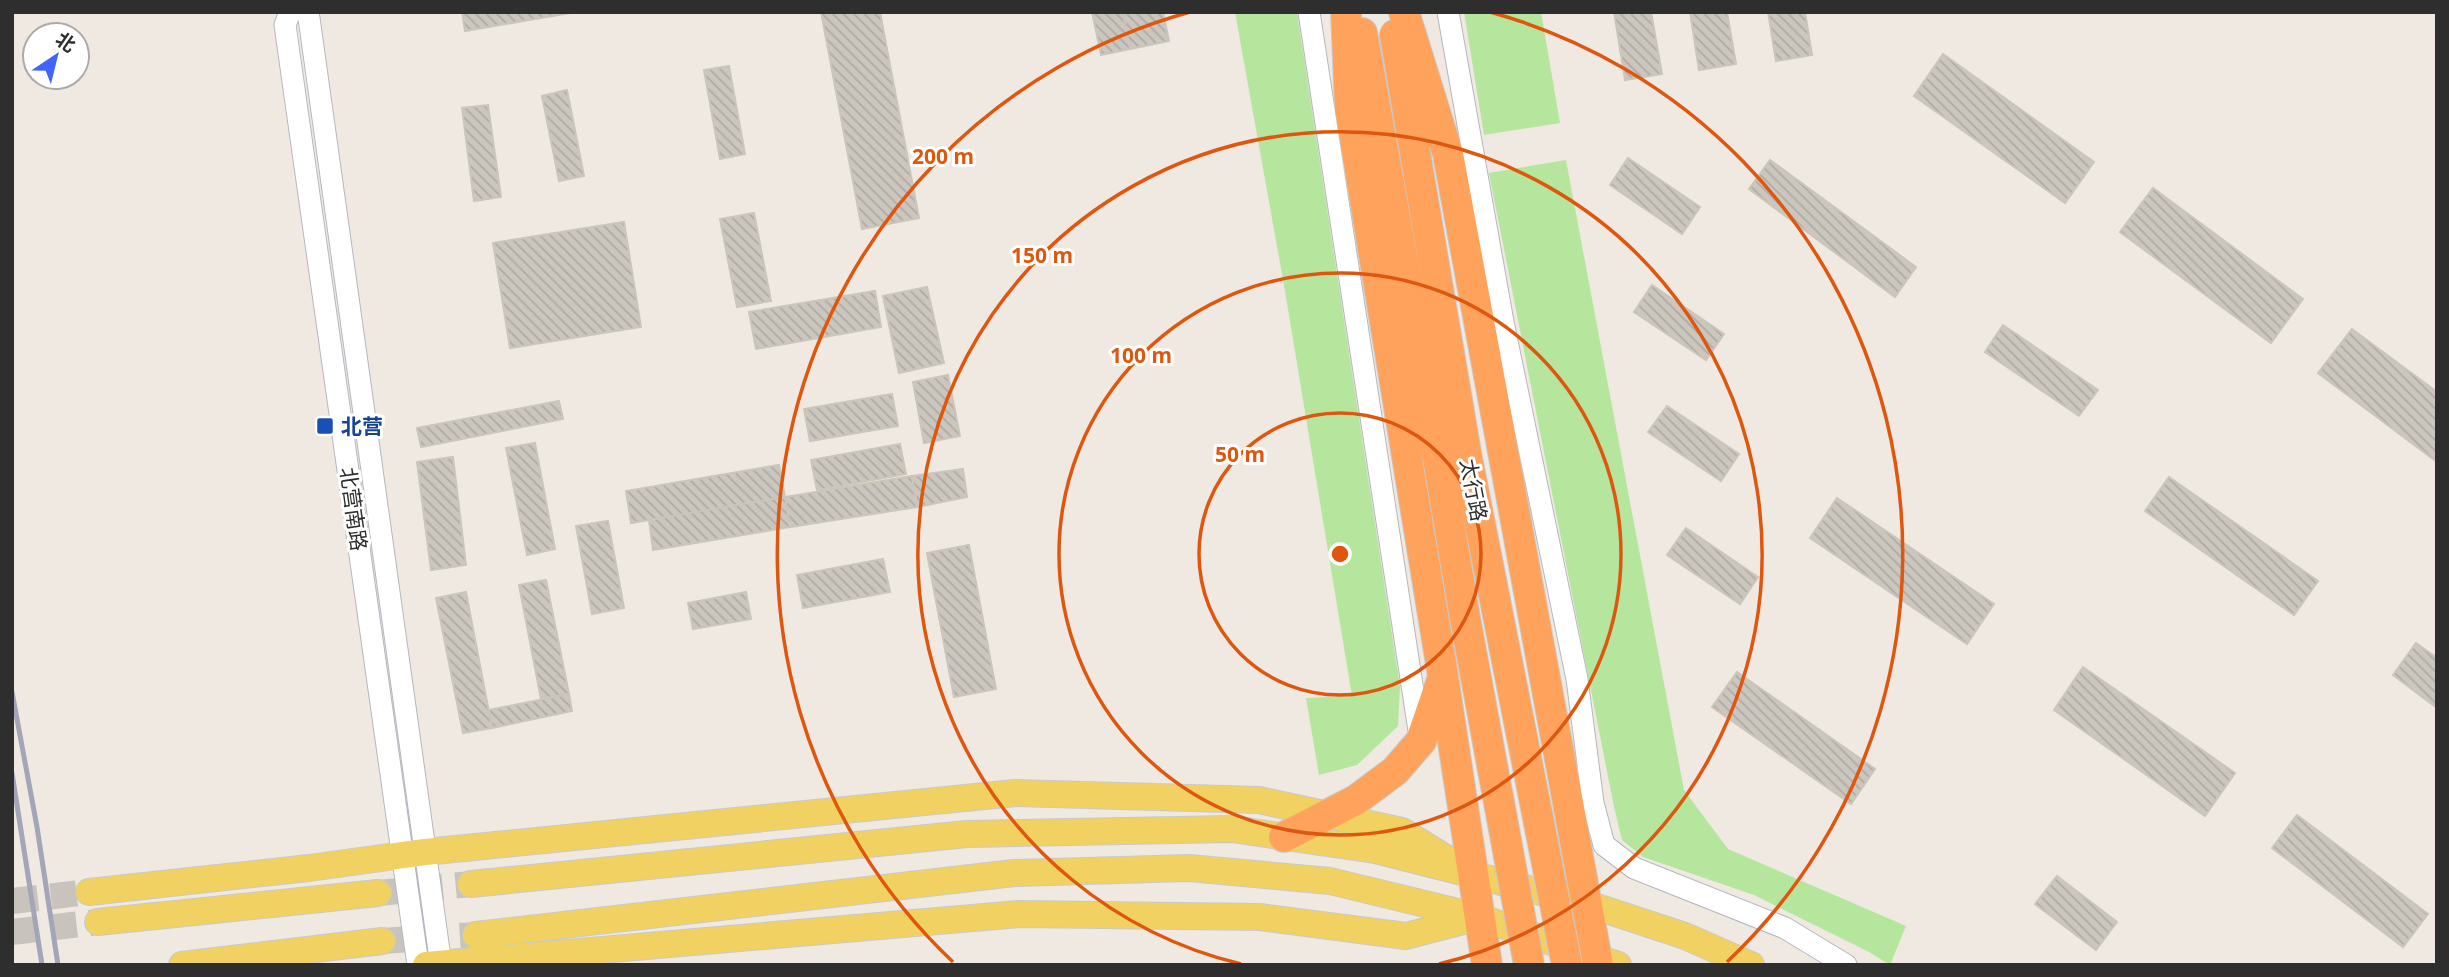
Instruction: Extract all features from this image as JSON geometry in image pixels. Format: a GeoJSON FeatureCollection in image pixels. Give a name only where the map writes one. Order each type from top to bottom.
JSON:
{"type":"FeatureCollection","features":[{"type":"Feature","properties":{"kind":"highway"},"geometry":{"type":"LineString","coordinates":[[1346,12],[1350,108],[1443,676],[1487,965]]}},
{"type":"Feature","properties":{"kind":"highway","name":"太行路"},"geometry":{"type":"LineString","coordinates":[[1359,12],[1452,455],[1567,965]]}},
{"type":"Feature","properties":{"kind":"highway","name":"太行路"},"geometry":{"type":"LineString","coordinates":[[1391,12],[1452,455],[1465,618],[1529,965]]}},
{"type":"Feature","properties":{"kind":"highway"},"geometry":{"type":"LineString","coordinates":[[1404,12],[1448,155],[1588,904],[1604,962]]}},
{"type":"Feature","properties":{"kind":"highway"},"geometry":{"type":"LineString","coordinates":[[1284,837],[1356,800],[1395,771],[1421,741],[1443,676]]}},
{"type":"Feature","properties":{"kind":"main road"},"geometry":{"type":"LineString","coordinates":[[89,892],[414,854],[1015,793],[1259,800],[1402,831],[1473,874]]}},
{"type":"Feature","properties":{"kind":"main road"},"geometry":{"type":"LineString","coordinates":[[471,884],[967,834],[1232,829],[1375,850],[1588,904],[1685,936],[1751,965]]}},
{"type":"Feature","properties":{"kind":"main road"},"geometry":{"type":"LineString","coordinates":[[476,935],[1014,873],[1189,868],[1331,881],[1479,917],[1604,962]]}},
{"type":"Feature","properties":{"kind":"main road"},"geometry":{"type":"LineString","coordinates":[[98,922],[378,893]]}},
{"type":"Feature","properties":{"kind":"main road"},"geometry":{"type":"LineString","coordinates":[[432,964],[1019,914],[1260,917],[1406,936],[1479,917]]}},
{"type":"Feature","properties":{"kind":"main road"},"geometry":{"type":"LineString","coordinates":[[182,965],[383,941]]}},
{"type":"Feature","properties":{"kind":"street","name":"北营南路"},"geometry":{"type":"LineString","coordinates":[[290,12],[285,25],[432,964]]}},
{"type":"Feature","properties":{"kind":"street","name":"北营南路"},"geometry":{"type":"LineString","coordinates":[[306,12],[309,18],[414,854]]}},
{"type":"Feature","properties":{"kind":"street"},"geometry":{"type":"LineString","coordinates":[[1309,12],[1421,741]]}},
{"type":"Feature","properties":{"kind":"street"},"geometry":{"type":"LineString","coordinates":[[1448,12],[1503,322],[1577,679],[1593,803],[1604,845],[1634,868],[1784,928],[1846,965]]}},
{"type":"Feature","properties":{"kind":"green space"},"geometry":{"type":"Polygon","coordinates":[[[1235,12],[1297,12],[1400,687],[1398,726],[1357,765],[1319,775],[1306,698],[1352,696],[1285,291],[1235,12]]]}},
{"type":"Feature","properties":{"kind":"green space"},"geometry":{"type":"Polygon","coordinates":[[[1464,12],[1541,12],[1560,123],[1484,135],[1464,12]]]}},
{"type":"Feature","properties":{"kind":"green space"},"geometry":{"type":"Polygon","coordinates":[[[1566,160],[1684,790],[1728,849],[1906,926],[1890,965],[1754,895],[1643,857],[1622,840],[1489,173],[1566,160]]]}},
{"type":"Feature","properties":{"kind":"building"},"geometry":{"type":"Polygon","coordinates":[[[462,12],[576,12],[465,31],[462,12]]]}},
{"type":"Feature","properties":{"kind":"building"},"geometry":{"type":"Polygon","coordinates":[[[821,12],[880,12],[919,218],[862,229],[821,12]]]}},
{"type":"Feature","properties":{"kind":"building"},"geometry":{"type":"Polygon","coordinates":[[[1092,12],[1123,12],[1130,49],[1101,55],[1092,12]]]}},
{"type":"Feature","properties":{"kind":"building"},"geometry":{"type":"Polygon","coordinates":[[[1123,12],[1163,12],[1169,41],[1130,49],[1123,12]]]}},
{"type":"Feature","properties":{"kind":"building"},"geometry":{"type":"Polygon","coordinates":[[[1614,12],[1651,12],[1662,74],[1625,80],[1614,12]]]}},
{"type":"Feature","properties":{"kind":"building"},"geometry":{"type":"Polygon","coordinates":[[[1690,12],[1727,12],[1736,64],[1699,70],[1690,12]]]}},
{"type":"Feature","properties":{"kind":"building"},"geometry":{"type":"Polygon","coordinates":[[[1768,12],[1805,12],[1812,55],[1776,61],[1768,12]]]}},
{"type":"Feature","properties":{"kind":"building"},"geometry":{"type":"Polygon","coordinates":[[[1943,54],[2094,162],[2065,203],[1914,96],[1943,54]]]}},
{"type":"Feature","properties":{"kind":"building"},"geometry":{"type":"Polygon","coordinates":[[[729,66],[745,154],[720,159],[704,70],[729,66]]]}},
{"type":"Feature","properties":{"kind":"building"},"geometry":{"type":"Polygon","coordinates":[[[567,90],[584,176],[559,181],[542,96],[567,90]]]}},
{"type":"Feature","properties":{"kind":"building"},"geometry":{"type":"Polygon","coordinates":[[[488,105],[501,197],[474,201],[462,108],[488,105]]]}},
{"type":"Feature","properties":{"kind":"building"},"geometry":{"type":"Polygon","coordinates":[[[1628,158],[1700,207],[1682,234],[1610,185],[1628,158]]]}},
{"type":"Feature","properties":{"kind":"building"},"geometry":{"type":"Polygon","coordinates":[[[1770,160],[1916,267],[1895,297],[1749,189],[1770,160]]]}},
{"type":"Feature","properties":{"kind":"building"},"geometry":{"type":"Polygon","coordinates":[[[2153,188],[2303,299],[2271,343],[2120,232],[2153,188]]]}},
{"type":"Feature","properties":{"kind":"building"},"geometry":{"type":"Polygon","coordinates":[[[754,213],[771,301],[737,307],[720,219],[754,213]]]}},
{"type":"Feature","properties":{"kind":"building"},"geometry":{"type":"Polygon","coordinates":[[[624,222],[641,327],[510,348],[493,243],[624,222]]]}},
{"type":"Feature","properties":{"kind":"building"},"geometry":{"type":"Polygon","coordinates":[[[1652,285],[1724,334],[1706,360],[1634,312],[1652,285]]]}},
{"type":"Feature","properties":{"kind":"building"},"geometry":{"type":"Polygon","coordinates":[[[927,287],[944,363],[899,373],[883,296],[927,287]]]}},
{"type":"Feature","properties":{"kind":"building"},"geometry":{"type":"Polygon","coordinates":[[[875,291],[881,327],[756,349],[749,312],[875,291]]]}},
{"type":"Feature","properties":{"kind":"building"},"geometry":{"type":"Polygon","coordinates":[[[2003,325],[2098,390],[2079,416],[1985,352],[2003,325]]]}},
{"type":"Feature","properties":{"kind":"building"},"geometry":{"type":"Polygon","coordinates":[[[2352,329],[2437,392],[2437,462],[2318,373],[2352,329]]]}},
{"type":"Feature","properties":{"kind":"building"},"geometry":{"type":"Polygon","coordinates":[[[948,375],[960,436],[924,443],[913,382],[948,375]]]}},
{"type":"Feature","properties":{"kind":"building"},"geometry":{"type":"Polygon","coordinates":[[[892,394],[898,426],[810,441],[804,409],[892,394]]]}},
{"type":"Feature","properties":{"kind":"building"},"geometry":{"type":"Polygon","coordinates":[[[559,401],[563,419],[421,447],[417,428],[559,401]]]}},
{"type":"Feature","properties":{"kind":"building"},"geometry":{"type":"Polygon","coordinates":[[[1667,406],[1739,454],[1721,481],[1648,432],[1667,406]]]}},
{"type":"Feature","properties":{"kind":"building"},"geometry":{"type":"Polygon","coordinates":[[[535,443],[555,549],[527,555],[506,448],[535,443]]]}},
{"type":"Feature","properties":{"kind":"building"},"geometry":{"type":"Polygon","coordinates":[[[900,444],[906,474],[817,490],[811,460],[900,444]]]}},
{"type":"Feature","properties":{"kind":"building"},"geometry":{"type":"Polygon","coordinates":[[[453,457],[466,565],[431,570],[417,462],[453,457]]]}},
{"type":"Feature","properties":{"kind":"building"},"geometry":{"type":"Polygon","coordinates":[[[779,465],[785,497],[631,523],[626,491],[779,465]]]}},
{"type":"Feature","properties":{"kind":"building"},"geometry":{"type":"Polygon","coordinates":[[[963,469],[967,497],[917,507],[912,476],[963,469]]]}},
{"type":"Feature","properties":{"kind":"building"},"geometry":{"type":"Polygon","coordinates":[[[912,476],[917,507],[790,527],[785,497],[912,476]]]}},
{"type":"Feature","properties":{"kind":"building"},"geometry":{"type":"Polygon","coordinates":[[[2169,477],[2318,581],[2294,615],[2145,511],[2169,477]]]}},
{"type":"Feature","properties":{"kind":"building"},"geometry":{"type":"Polygon","coordinates":[[[785,497],[790,527],[653,550],[649,520],[785,497]]]}},
{"type":"Feature","properties":{"kind":"building"},"geometry":{"type":"Polygon","coordinates":[[[1837,498],[1994,604],[1967,644],[1810,538],[1837,498]]]}},
{"type":"Feature","properties":{"kind":"building"},"geometry":{"type":"Polygon","coordinates":[[[608,521],[624,608],[592,614],[576,526],[608,521]]]}},
{"type":"Feature","properties":{"kind":"building"},"geometry":{"type":"Polygon","coordinates":[[[1686,528],[1758,577],[1740,604],[1667,555],[1686,528]]]}},
{"type":"Feature","properties":{"kind":"building"},"geometry":{"type":"Polygon","coordinates":[[[969,545],[996,689],[954,697],[927,553],[969,545]]]}},
{"type":"Feature","properties":{"kind":"building"},"geometry":{"type":"Polygon","coordinates":[[[883,559],[890,592],[803,608],[797,575],[883,559]]]}},
{"type":"Feature","properties":{"kind":"building"},"geometry":{"type":"Polygon","coordinates":[[[546,580],[569,694],[541,699],[519,585],[546,580]]]}},
{"type":"Feature","properties":{"kind":"building"},"geometry":{"type":"Polygon","coordinates":[[[466,592],[492,728],[463,733],[436,598],[466,592]]]}},
{"type":"Feature","properties":{"kind":"building"},"geometry":{"type":"Polygon","coordinates":[[[746,592],[751,619],[693,629],[688,603],[746,592]]]}},
{"type":"Feature","properties":{"kind":"building"},"geometry":{"type":"Polygon","coordinates":[[[2416,643],[2437,658],[2437,708],[2393,675],[2416,643]]]}},
{"type":"Feature","properties":{"kind":"building"},"geometry":{"type":"Polygon","coordinates":[[[2083,667],[2235,773],[2205,816],[2054,710],[2083,667]]]}},
{"type":"Feature","properties":{"kind":"building"},"geometry":{"type":"Polygon","coordinates":[[[1737,672],[1875,769],[1851,804],[1712,707],[1737,672]]]}},
{"type":"Feature","properties":{"kind":"building"},"geometry":{"type":"Polygon","coordinates":[[[569,694],[572,711],[492,728],[489,710],[569,694]]]}},
{"type":"Feature","properties":{"kind":"building"},"geometry":{"type":"Polygon","coordinates":[[[2297,815],[2428,914],[2403,947],[2272,848],[2297,815]]]}},
{"type":"Feature","properties":{"kind":"building"},"geometry":{"type":"Polygon","coordinates":[[[2057,876],[2117,922],[2096,950],[2035,904],[2057,876]]]}},
{"type":"Feature","properties":{"kind":"tunnel"},"geometry":{"type":"LineString","coordinates":[[378,893],[471,884]]}},
{"type":"Feature","properties":{"kind":"tunnel"},"geometry":{"type":"LineString","coordinates":[[12,901],[89,892]]}},
{"type":"Feature","properties":{"kind":"tunnel"},"geometry":{"type":"LineString","coordinates":[[12,932],[98,922]]}},
{"type":"Feature","properties":{"kind":"tunnel"},"geometry":{"type":"LineString","coordinates":[[382,941],[476,935]]}},
{"type":"Feature","properties":{"kind":"railway"},"geometry":{"type":"LineString","coordinates":[[12,692],[37,827],[58,965]]}},
{"type":"Feature","properties":{"kind":"railway"},"geometry":{"type":"LineString","coordinates":[[12,773],[42,965]]}},
{"type":"Feature","properties":{"kind":"place","name":"北营"},"geometry":{"type":"Point","coordinates":[325,426]}}]}
